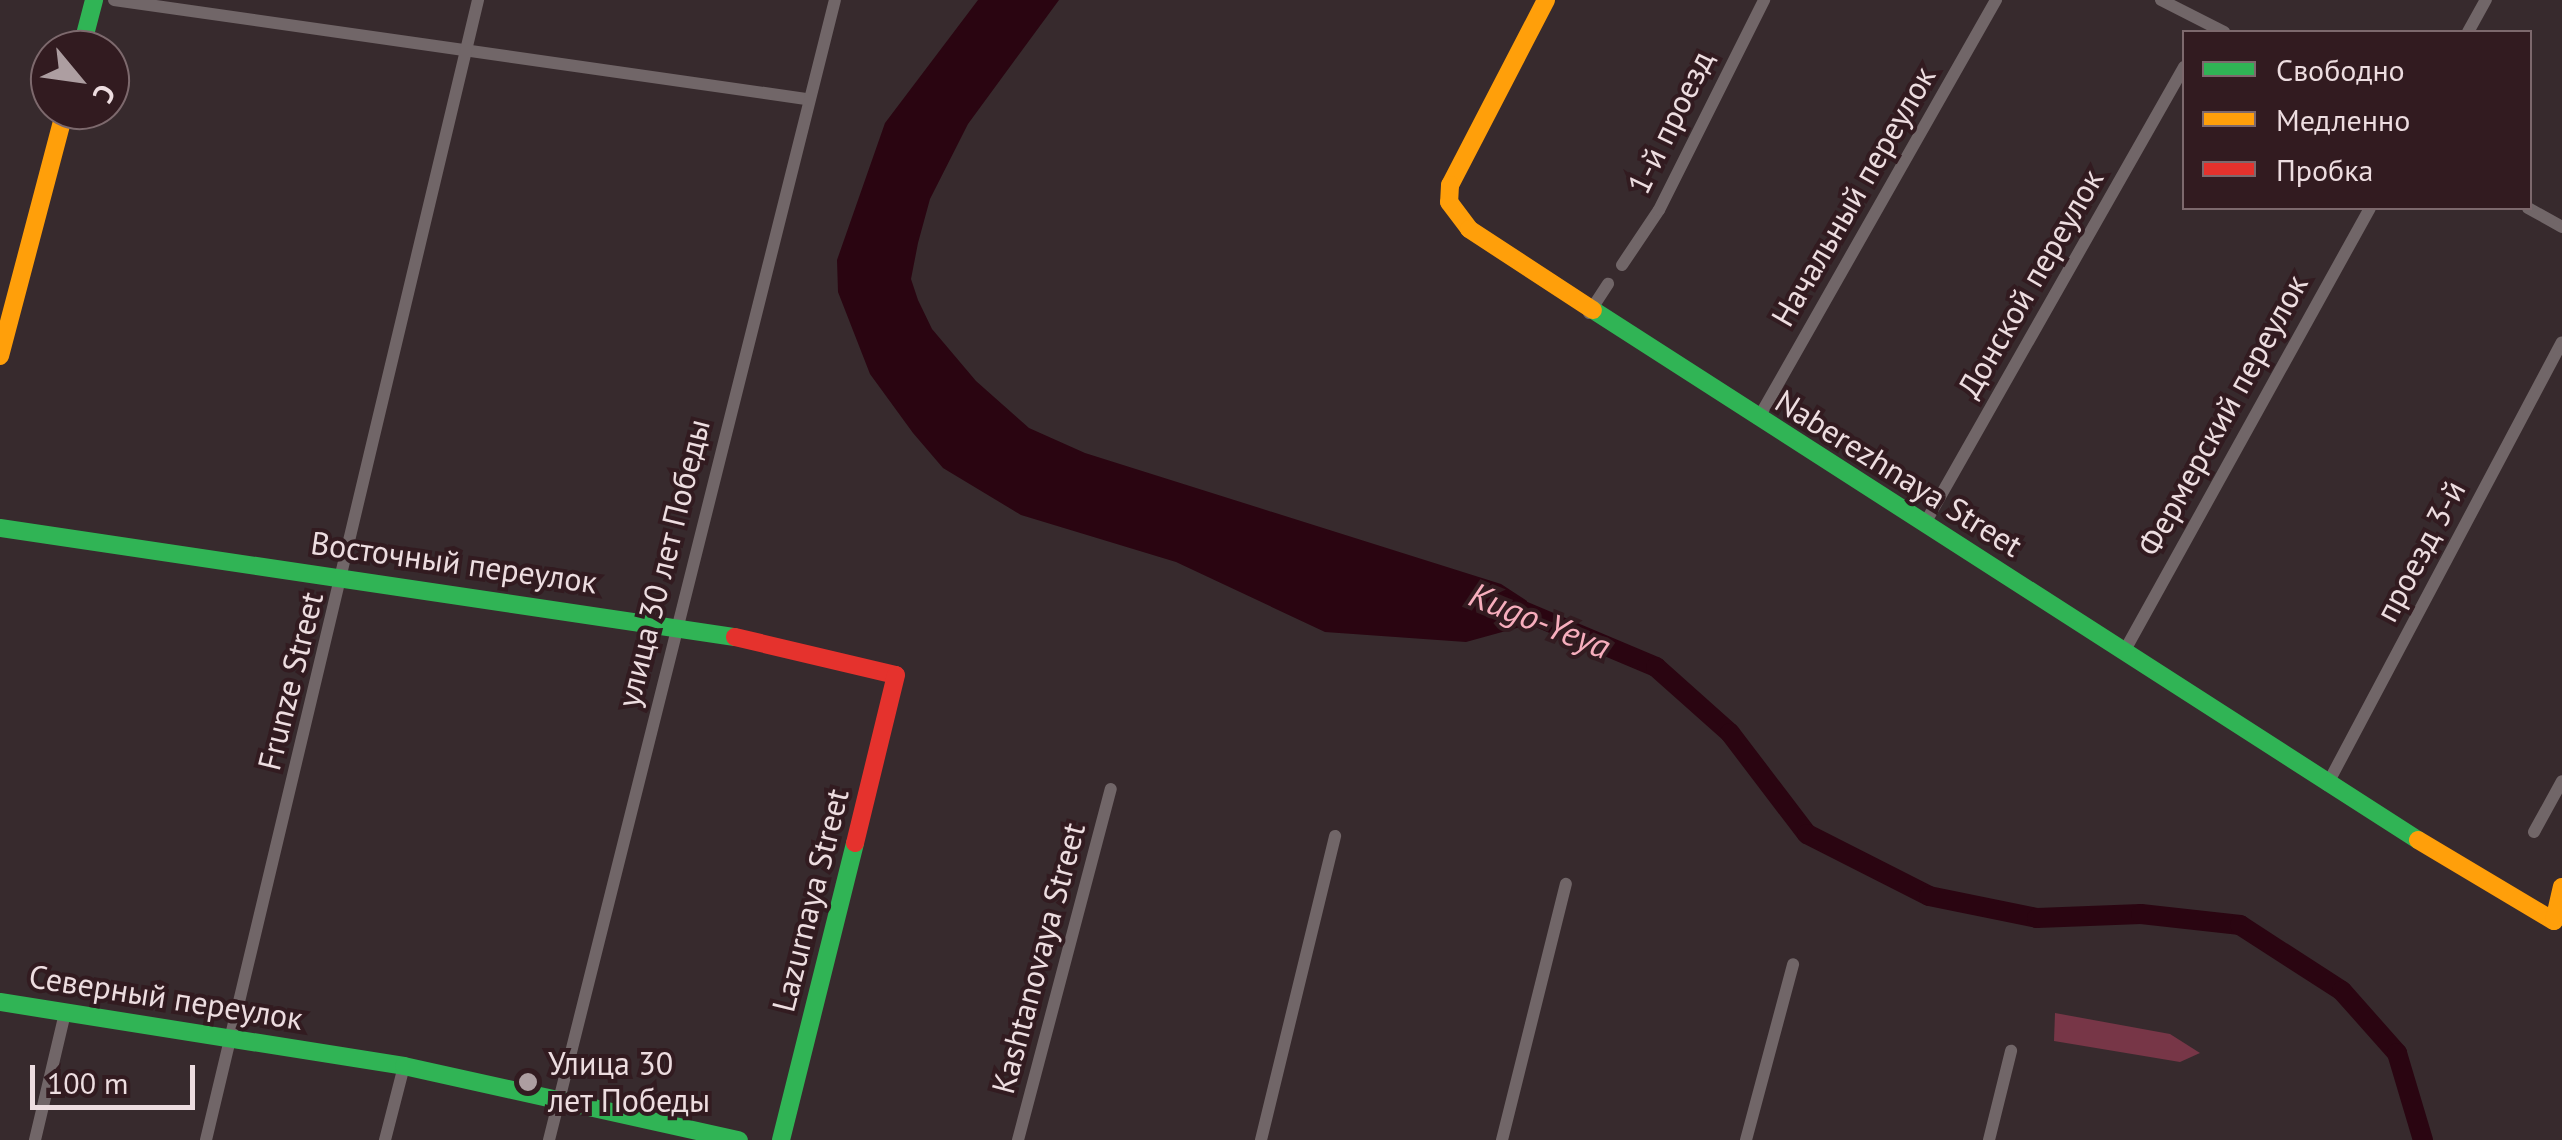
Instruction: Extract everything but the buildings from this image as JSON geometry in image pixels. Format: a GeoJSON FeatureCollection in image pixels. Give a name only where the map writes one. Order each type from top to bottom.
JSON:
{"type":"FeatureCollection","features":[{"type":"Feature","properties":{"kind":"street"},"geometry":{"type":"LineString","coordinates":[[86,30],[94,0]]}},
{"type":"Feature","properties":{"kind":"street"},"geometry":{"type":"LineString","coordinates":[[114,0],[806,99]]}},
{"type":"Feature","properties":{"kind":"street","name":"Frunze Street"},"geometry":{"type":"LineString","coordinates":[[206,1140],[344,576],[478,0]]}},
{"type":"Feature","properties":{"kind":"street","name":"улица 30 лет Победы"},"geometry":{"type":"LineString","coordinates":[[549,1140],[806,99],[835,0]]}},
{"type":"Feature","properties":{"kind":"street","name":"Naberezhnaya Street"},"geometry":{"type":"LineString","coordinates":[[1546,0],[1457,169],[1449,202],[1481,238],[1590,313],[2124,650],[2327,785],[2554,921],[2562,888]]}},
{"type":"Feature","properties":{"kind":"street","name":"1-й проезд"},"geometry":{"type":"LineString","coordinates":[[1622,264],[1660,210],[1764,0]]}},
{"type":"Feature","properties":{"kind":"street","name":"Начальный переулок"},"geometry":{"type":"LineString","coordinates":[[1758,419],[1996,0]]}},
{"type":"Feature","properties":{"kind":"street"},"geometry":{"type":"LineString","coordinates":[[2161,0],[2206,28]]}},
{"type":"Feature","properties":{"kind":"street"},"geometry":{"type":"LineString","coordinates":[[2469,30],[2486,0]]}},
{"type":"Feature","properties":{"kind":"street","name":"Донской переулок"},"geometry":{"type":"LineString","coordinates":[[1924,525],[2182,71]]}},
{"type":"Feature","properties":{"kind":"street"},"geometry":{"type":"LineString","coordinates":[[0,356],[60,130]]}},
{"type":"Feature","properties":{"kind":"street","name":"Фермерский переулок"},"geometry":{"type":"LineString","coordinates":[[2124,650],[2369,210]]}},
{"type":"Feature","properties":{"kind":"street"},"geometry":{"type":"LineString","coordinates":[[2532,210],[2562,227]]}},
{"type":"Feature","properties":{"kind":"street"},"geometry":{"type":"LineString","coordinates":[[1590,313],[1608,284]]}},
{"type":"Feature","properties":{"kind":"street","name":"проезд 3-й"},"geometry":{"type":"LineString","coordinates":[[2327,785],[2562,342]]}},
{"type":"Feature","properties":{"kind":"street","name":"Восточный переулок"},"geometry":{"type":"LineString","coordinates":[[0,528],[677,624],[896,675]]}},
{"type":"Feature","properties":{"kind":"street","name":"Lazurnaya Street"},"geometry":{"type":"LineString","coordinates":[[781,1140],[896,675]]}},
{"type":"Feature","properties":{"kind":"street"},"geometry":{"type":"LineString","coordinates":[[2534,832],[2562,781]]}},
{"type":"Feature","properties":{"kind":"street","name":"Kashtanovaya Street"},"geometry":{"type":"LineString","coordinates":[[1018,1140],[1112,789]]}},
{"type":"Feature","properties":{"kind":"street"},"geometry":{"type":"LineString","coordinates":[[1261,1140],[1335,836]]}},
{"type":"Feature","properties":{"kind":"street"},"geometry":{"type":"LineString","coordinates":[[1502,1140],[1566,884]]}},
{"type":"Feature","properties":{"kind":"street"},"geometry":{"type":"LineString","coordinates":[[1746,1140],[1793,964]]}},
{"type":"Feature","properties":{"kind":"street","name":"Северный переулок"},"geometry":{"type":"LineString","coordinates":[[0,1002],[404,1066],[740,1140]]}},
{"type":"Feature","properties":{"kind":"street"},"geometry":{"type":"LineString","coordinates":[[35,1140],[65,1012]]}},
{"type":"Feature","properties":{"kind":"street"},"geometry":{"type":"LineString","coordinates":[[1989,1140],[2011,1051]]}},
{"type":"Feature","properties":{"kind":"street"},"geometry":{"type":"LineString","coordinates":[[385,1140],[404,1066]]}},
{"type":"Feature","properties":{"kind":"shaded area"},"geometry":{"type":"Polygon","coordinates":[[[978,0],[1059,0],[968,124],[930,199],[918,243],[911,279],[918,300],[932,329],[976,381],[1029,428],[1085,453],[1501,584],[1527,601],[1524,626],[1466,642],[1325,632],[1176,562],[1021,515],[943,468],[870,374],[838,292],[837,260],[885,123],[978,0]]]}},
{"type":"Feature","properties":{"kind":"shaded area"},"geometry":{"type":"Polygon","coordinates":[[[2055,1013],[2170,1034],[2200,1053],[2180,1062],[2054,1041],[2055,1013]]]}},
{"type":"Feature","properties":{"kind":"waterway","name":"Kugo-Yeya"},"geometry":{"type":"LineString","coordinates":[[1504,603],[1656,667],[1730,733],[1807,834],[1929,896],[2037,918],[2141,914],[2240,925],[2342,991],[2397,1053],[2423,1140]]}},
{"type":"Feature","properties":{"kind":"traffic: fast"},"geometry":{"type":"LineString","coordinates":[[86,30],[94,0]]}},
{"type":"Feature","properties":{"kind":"traffic: fast"},"geometry":{"type":"LineString","coordinates":[[1593,310],[2418,840]]}},
{"type":"Feature","properties":{"kind":"traffic: fast"},"geometry":{"type":"LineString","coordinates":[[0,528],[735,637]]}},
{"type":"Feature","properties":{"kind":"traffic: fast"},"geometry":{"type":"LineString","coordinates":[[781,1140],[855,843]]}},
{"type":"Feature","properties":{"kind":"traffic: fast"},"geometry":{"type":"LineString","coordinates":[[0,1002],[404,1066],[739,1140]]}},
{"type":"Feature","properties":{"kind":"traffic: slow"},"geometry":{"type":"LineString","coordinates":[[1546,0],[1450,185],[1449,202],[1469,229],[1593,310]]}},
{"type":"Feature","properties":{"kind":"traffic: slow"},"geometry":{"type":"LineString","coordinates":[[0,356],[60,130]]}},
{"type":"Feature","properties":{"kind":"traffic: slow"},"geometry":{"type":"LineString","coordinates":[[2418,840],[2554,921],[2562,887]]}},
{"type":"Feature","properties":{"kind":"traffic: jam"},"geometry":{"type":"LineString","coordinates":[[735,637],[896,675],[855,843]]}},
{"type":"Feature","properties":{"kind":"place","name":"Улица 30 лет Победы"},"geometry":{"type":"Point","coordinates":[528,1082]}}]}
